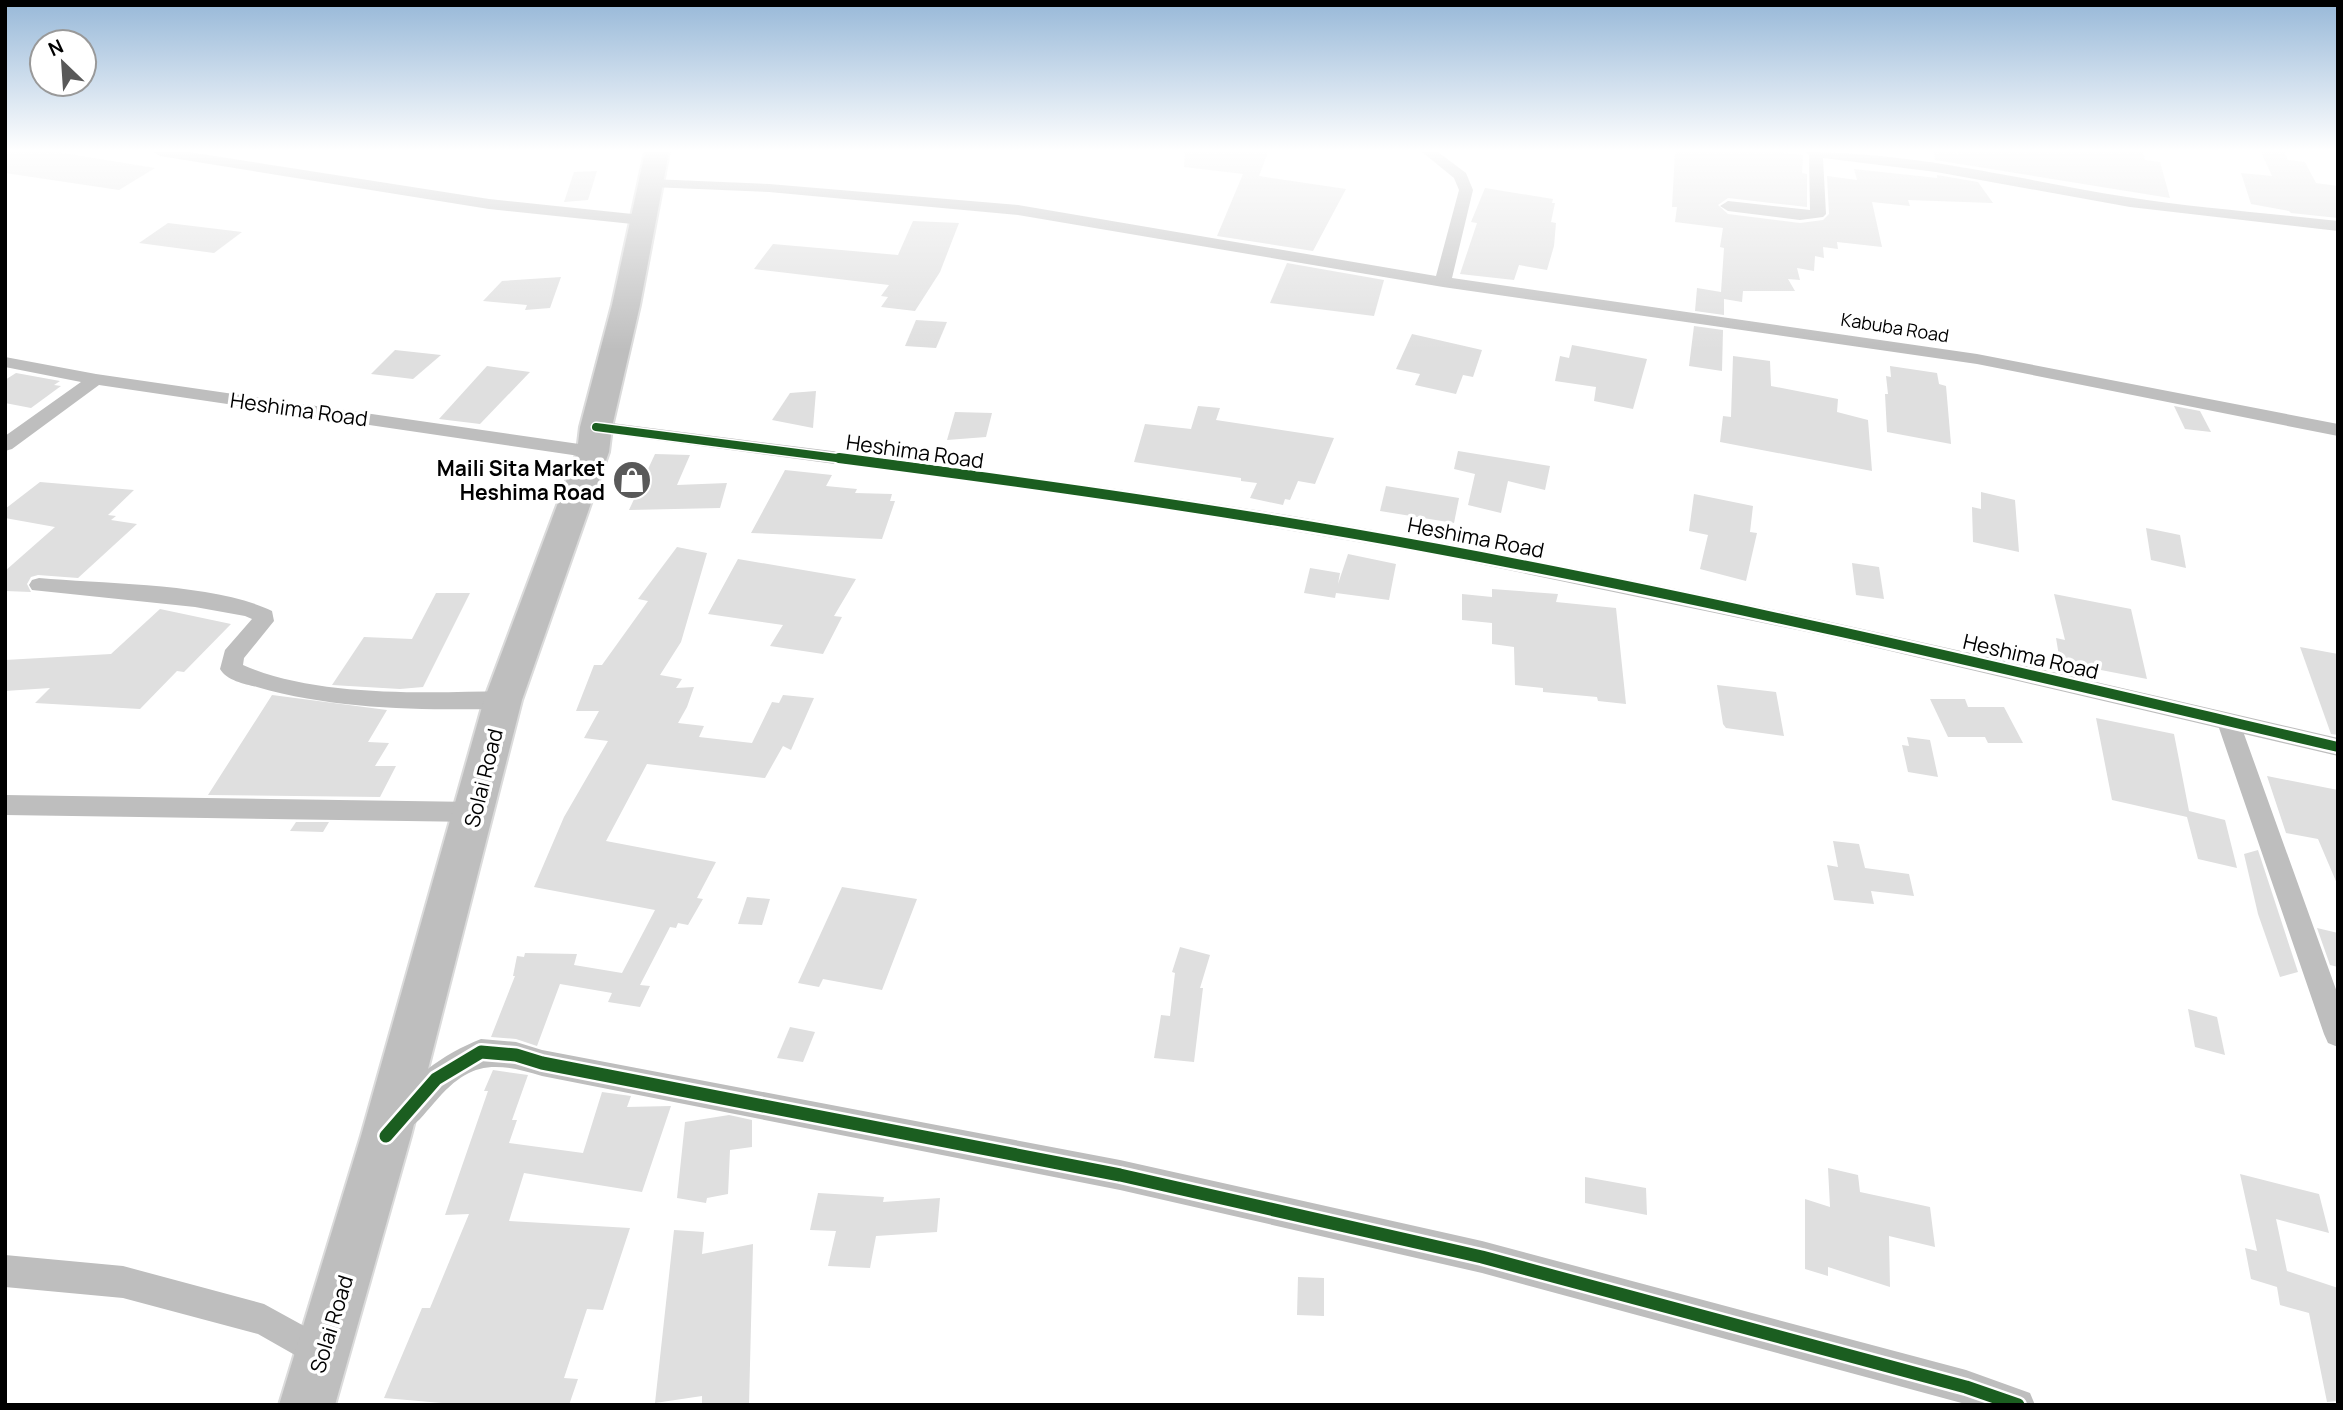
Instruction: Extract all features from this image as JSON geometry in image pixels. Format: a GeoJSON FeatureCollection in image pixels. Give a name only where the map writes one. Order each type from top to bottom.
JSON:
{"type":"FeatureCollection","features":[{"type":"Feature","properties":{"kind":"highway","name":"Solai Road"},"geometry":{"type":"LineString","coordinates":[[307,1405],[386,1136],[503,700],[594,439],[643,218]]}},
{"type":"Feature","properties":{"kind":"street","name":"Kabuba Road"},"geometry":{"type":"LineString","coordinates":[[1064,218],[1443,282],[1977,359],[2338,430]]}},
{"type":"Feature","properties":{"kind":"street"},"geometry":{"type":"LineString","coordinates":[[1443,282],[1459,218]]}},
{"type":"Feature","properties":{"kind":"street"},"geometry":{"type":"LineString","coordinates":[[2267,218],[2338,226]]}},
{"type":"Feature","properties":{"kind":"street","name":"Heshima Road"},"geometry":{"type":"LineString","coordinates":[[5,362],[96,379],[594,439],[1131,499],[1306,525],[1468,554],[1845,632],[2338,747]]}},
{"type":"Feature","properties":{"kind":"street"},"geometry":{"type":"LineString","coordinates":[[5,445],[96,379]]}},
{"type":"Feature","properties":{"kind":"street"},"geometry":{"type":"LineString","coordinates":[[39,585],[219,603],[258,610],[264,615],[263,621],[233,656],[231,669],[298,690],[429,702],[503,700]]}},
{"type":"Feature","properties":{"kind":"street"},"geometry":{"type":"LineString","coordinates":[[2228,721],[2338,1034]]}},
{"type":"Feature","properties":{"kind":"street"},"geometry":{"type":"LineString","coordinates":[[5,805],[475,812]]}},
{"type":"Feature","properties":{"kind":"street"},"geometry":{"type":"LineString","coordinates":[[386,1136],[436,1079],[481,1052],[516,1055],[542,1063],[1120,1175],[1482,1257],[1966,1387],[2018,1405]]}},
{"type":"Feature","properties":{"kind":"street"},"geometry":{"type":"LineString","coordinates":[[5,1271],[123,1282],[264,1320],[323,1355]]}},
{"type":"Feature","properties":{"kind":"building"},"geometry":{"type":"Polygon","coordinates":[[[1225,218],[1331,218],[1313,251],[1217,236],[1225,218]]]}},
{"type":"Feature","properties":{"kind":"building"},"geometry":{"type":"Polygon","coordinates":[[[1473,218],[1552,218],[1551,222],[1556,223],[1554,246],[1547,270],[1519,265],[1514,280],[1460,274],[1477,223],[1471,222],[1473,218]]]}},
{"type":"Feature","properties":{"kind":"building"},"geometry":{"type":"Polygon","coordinates":[[[1676,218],[1758,218],[1800,223],[1825,218],[1876,218],[1882,247],[1837,242],[1838,249],[1823,247],[1824,258],[1815,256],[1814,271],[1797,268],[1800,280],[1788,279],[1795,291],[1743,291],[1742,302],[1724,299],[1724,315],[1695,311],[1697,288],[1721,292],[1724,248],[1720,247],[1723,228],[1675,222],[1676,218]]]}},
{"type":"Feature","properties":{"kind":"building"},"geometry":{"type":"Polygon","coordinates":[[[913,221],[959,223],[940,272],[915,311],[881,307],[888,297],[881,296],[889,285],[754,269],[773,244],[898,255],[913,221]]]}},
{"type":"Feature","properties":{"kind":"building"},"geometry":{"type":"Polygon","coordinates":[[[168,223],[242,232],[214,253],[139,243],[168,223]]]}},
{"type":"Feature","properties":{"kind":"building"},"geometry":{"type":"Polygon","coordinates":[[[1287,263],[1384,280],[1374,316],[1270,303],[1287,263]]]}},
{"type":"Feature","properties":{"kind":"building"},"geometry":{"type":"Polygon","coordinates":[[[561,277],[550,308],[525,310],[527,305],[483,301],[502,281],[561,277]]]}},
{"type":"Feature","properties":{"kind":"building"},"geometry":{"type":"Polygon","coordinates":[[[916,320],[947,322],[936,348],[905,346],[916,320]]]}},
{"type":"Feature","properties":{"kind":"building"},"geometry":{"type":"Polygon","coordinates":[[[1694,326],[1723,330],[1722,371],[1689,366],[1694,326]]]}},
{"type":"Feature","properties":{"kind":"building"},"geometry":{"type":"Polygon","coordinates":[[[1412,334],[1482,350],[1473,377],[1463,375],[1456,394],[1415,385],[1420,374],[1396,369],[1412,334]]]}},
{"type":"Feature","properties":{"kind":"building"},"geometry":{"type":"Polygon","coordinates":[[[1572,345],[1647,359],[1633,409],[1594,401],[1596,387],[1555,381],[1560,356],[1569,358],[1572,345]]]}},
{"type":"Feature","properties":{"kind":"building"},"geometry":{"type":"Polygon","coordinates":[[[395,350],[441,355],[413,379],[371,374],[395,350]]]}},
{"type":"Feature","properties":{"kind":"building"},"geometry":{"type":"Polygon","coordinates":[[[1733,356],[1770,361],[1771,386],[1838,399],[1837,412],[1868,420],[1872,471],[1720,442],[1723,416],[1731,417],[1733,356]]]}},
{"type":"Feature","properties":{"kind":"building"},"geometry":{"type":"Polygon","coordinates":[[[487,366],[530,372],[480,424],[439,419],[487,366]]]}},
{"type":"Feature","properties":{"kind":"building"},"geometry":{"type":"Polygon","coordinates":[[[1890,366],[1937,373],[1939,384],[1946,386],[1951,444],[1887,432],[1885,394],[1888,394],[1886,376],[1891,377],[1890,366]]]}},
{"type":"Feature","properties":{"kind":"building"},"geometry":{"type":"Polygon","coordinates":[[[16,373],[60,381],[54,385],[61,386],[31,408],[5,403],[5,380],[16,373]]]}},
{"type":"Feature","properties":{"kind":"building"},"geometry":{"type":"Polygon","coordinates":[[[816,391],[813,428],[772,420],[790,393],[816,391]]]}},
{"type":"Feature","properties":{"kind":"building"},"geometry":{"type":"Polygon","coordinates":[[[1198,406],[1220,408],[1216,420],[1334,438],[1315,484],[1298,481],[1290,500],[1285,499],[1283,505],[1250,498],[1257,483],[1241,481],[1241,478],[1134,462],[1145,424],[1191,429],[1198,406]]]}},
{"type":"Feature","properties":{"kind":"building"},"geometry":{"type":"Polygon","coordinates":[[[2174,406],[2200,411],[2211,432],[2185,429],[2174,406]]]}},
{"type":"Feature","properties":{"kind":"building"},"geometry":{"type":"Polygon","coordinates":[[[955,412],[992,413],[986,437],[947,440],[955,412]]]}},
{"type":"Feature","properties":{"kind":"building"},"geometry":{"type":"Polygon","coordinates":[[[1458,451],[1550,466],[1545,490],[1508,481],[1501,513],[1468,505],[1475,474],[1454,469],[1458,451]]]}},
{"type":"Feature","properties":{"kind":"building"},"geometry":{"type":"Polygon","coordinates":[[[655,454],[690,455],[677,485],[727,483],[720,508],[629,510],[655,454]]]}},
{"type":"Feature","properties":{"kind":"building"},"geometry":{"type":"Polygon","coordinates":[[[785,470],[832,475],[826,486],[857,489],[855,493],[892,494],[890,501],[895,501],[882,539],[751,533],[785,470]]]}},
{"type":"Feature","properties":{"kind":"building"},"geometry":{"type":"Polygon","coordinates":[[[40,482],[134,490],[108,515],[116,516],[111,520],[137,524],[78,578],[38,575],[31,577],[27,584],[31,592],[5,591],[5,571],[55,527],[5,518],[5,509],[40,482]]]}},
{"type":"Feature","properties":{"kind":"building"},"geometry":{"type":"Polygon","coordinates":[[[1386,486],[1459,498],[1454,523],[1380,511],[1386,486]]]}},
{"type":"Feature","properties":{"kind":"building"},"geometry":{"type":"Polygon","coordinates":[[[1981,492],[2015,500],[2019,552],[1973,542],[1972,507],[1981,509],[1981,492]]]}},
{"type":"Feature","properties":{"kind":"building"},"geometry":{"type":"Polygon","coordinates":[[[1694,494],[1753,506],[1750,532],[1757,533],[1746,581],[1700,569],[1708,535],[1689,531],[1694,494]]]}},
{"type":"Feature","properties":{"kind":"building"},"geometry":{"type":"Polygon","coordinates":[[[2146,528],[2180,535],[2186,568],[2151,560],[2146,528]]]}},
{"type":"Feature","properties":{"kind":"building"},"geometry":{"type":"Polygon","coordinates":[[[677,547],[707,553],[681,642],[660,675],[682,679],[676,688],[694,687],[678,723],[704,726],[699,737],[752,743],[772,702],[779,703],[783,695],[814,698],[791,750],[783,746],[765,778],[647,764],[606,841],[716,862],[697,898],[703,899],[688,925],[678,923],[676,928],[670,927],[640,985],[650,986],[640,1007],[608,1002],[612,993],[560,984],[537,1046],[516,1039],[491,1037],[515,976],[517,956],[524,957],[525,953],[577,954],[574,965],[622,973],[655,910],[534,887],[564,817],[608,741],[584,738],[599,711],[576,711],[594,665],[602,665],[648,601],[638,599],[677,547]]]}},
{"type":"Feature","properties":{"kind":"building"},"geometry":{"type":"Polygon","coordinates":[[[1348,554],[1396,564],[1389,600],[1336,593],[1335,598],[1304,593],[1310,568],[1340,573],[1338,584],[1348,554]]]}},
{"type":"Feature","properties":{"kind":"building"},"geometry":{"type":"Polygon","coordinates":[[[738,559],[856,579],[834,616],[842,617],[823,654],[770,646],[783,625],[708,614],[738,559]]]}},
{"type":"Feature","properties":{"kind":"building"},"geometry":{"type":"Polygon","coordinates":[[[1852,563],[1879,567],[1884,599],[1856,595],[1852,563]]]}},
{"type":"Feature","properties":{"kind":"building"},"geometry":{"type":"Polygon","coordinates":[[[1492,589],[1558,594],[1556,602],[1616,608],[1626,704],[1598,701],[1597,697],[1543,692],[1543,688],[1515,685],[1514,647],[1492,644],[1492,623],[1462,620],[1462,594],[1492,597],[1492,589]]]}},
{"type":"Feature","properties":{"kind":"building"},"geometry":{"type":"Polygon","coordinates":[[[436,593],[470,593],[423,687],[400,689],[332,685],[364,637],[412,639],[436,593]]]}},
{"type":"Feature","properties":{"kind":"building"},"geometry":{"type":"Polygon","coordinates":[[[2054,594],[2131,609],[2147,679],[2060,662],[2056,638],[2065,640],[2054,594]]]}},
{"type":"Feature","properties":{"kind":"building"},"geometry":{"type":"Polygon","coordinates":[[[160,609],[231,624],[184,672],[177,671],[140,709],[35,703],[50,688],[5,691],[5,660],[111,654],[160,609]]]}},
{"type":"Feature","properties":{"kind":"building"},"geometry":{"type":"Polygon","coordinates":[[[2300,647],[2338,654],[2338,735],[2331,734],[2300,647]]]}},
{"type":"Feature","properties":{"kind":"building"},"geometry":{"type":"Polygon","coordinates":[[[1717,685],[1776,692],[1784,736],[1726,728],[1723,724],[1717,685]]]}},
{"type":"Feature","properties":{"kind":"building"},"geometry":{"type":"Polygon","coordinates":[[[272,695],[387,710],[368,742],[389,743],[375,766],[396,766],[380,797],[208,795],[272,695]]]}},
{"type":"Feature","properties":{"kind":"building"},"geometry":{"type":"Polygon","coordinates":[[[1930,699],[1965,699],[1968,707],[2004,707],[2023,743],[1988,743],[1985,737],[1948,737],[1930,699]]]}},
{"type":"Feature","properties":{"kind":"building"},"geometry":{"type":"Polygon","coordinates":[[[2096,718],[2174,734],[2189,811],[2225,820],[2237,868],[2198,859],[2187,817],[2112,800],[2096,718]]]}},
{"type":"Feature","properties":{"kind":"building"},"geometry":{"type":"Polygon","coordinates":[[[1907,737],[1930,740],[1938,777],[1908,772],[1902,745],[1909,746],[1907,737]]]}},
{"type":"Feature","properties":{"kind":"building"},"geometry":{"type":"Polygon","coordinates":[[[2267,776],[2338,790],[2338,886],[2318,839],[2286,833],[2267,776]]]}},
{"type":"Feature","properties":{"kind":"building"},"geometry":{"type":"Polygon","coordinates":[[[296,822],[329,822],[323,832],[290,831],[296,822]]]}},
{"type":"Feature","properties":{"kind":"building"},"geometry":{"type":"Polygon","coordinates":[[[1833,841],[1859,844],[1865,868],[1909,874],[1914,896],[1871,891],[1874,904],[1834,900],[1827,865],[1838,867],[1833,841]]]}},
{"type":"Feature","properties":{"kind":"building"},"geometry":{"type":"Polygon","coordinates":[[[2258,850],[2298,972],[2280,977],[2258,914],[2244,854],[2258,850]]]}},
{"type":"Feature","properties":{"kind":"building"},"geometry":{"type":"Polygon","coordinates":[[[842,887],[917,899],[882,990],[823,979],[819,987],[798,983],[842,887]]]}},
{"type":"Feature","properties":{"kind":"building"},"geometry":{"type":"Polygon","coordinates":[[[747,897],[770,899],[762,925],[738,924],[747,897]]]}},
{"type":"Feature","properties":{"kind":"building"},"geometry":{"type":"Polygon","coordinates":[[[2317,928],[2338,933],[2338,967],[2330,965],[2317,928]]]}},
{"type":"Feature","properties":{"kind":"building"},"geometry":{"type":"Polygon","coordinates":[[[1180,947],[1210,955],[1200,988],[1203,988],[1194,1062],[1154,1058],[1161,1015],[1170,1016],[1175,973],[1172,972],[1180,947]]]}},
{"type":"Feature","properties":{"kind":"building"},"geometry":{"type":"Polygon","coordinates":[[[2188,1009],[2217,1017],[2225,1055],[2195,1047],[2188,1009]]]}},
{"type":"Feature","properties":{"kind":"building"},"geometry":{"type":"Polygon","coordinates":[[[790,1027],[815,1032],[803,1062],[777,1058],[790,1027]]]}},
{"type":"Feature","properties":{"kind":"building"},"geometry":{"type":"Polygon","coordinates":[[[493,1070],[528,1075],[512,1120],[517,1120],[509,1143],[583,1153],[602,1092],[631,1096],[627,1107],[671,1106],[642,1192],[524,1173],[509,1221],[630,1228],[603,1310],[587,1309],[564,1378],[578,1379],[569,1405],[465,1405],[384,1398],[422,1308],[430,1308],[469,1214],[445,1215],[493,1070]]]}},
{"type":"Feature","properties":{"kind":"building"},"geometry":{"type":"Polygon","coordinates":[[[729,1115],[752,1120],[752,1147],[730,1150],[728,1194],[707,1198],[706,1203],[677,1198],[685,1122],[729,1115]]]}},
{"type":"Feature","properties":{"kind":"building"},"geometry":{"type":"Polygon","coordinates":[[[1828,1168],[1858,1175],[1860,1192],[1930,1207],[1935,1247],[1889,1236],[1890,1287],[1828,1267],[1828,1276],[1805,1269],[1805,1199],[1830,1207],[1828,1168]]]}},
{"type":"Feature","properties":{"kind":"building"},"geometry":{"type":"Polygon","coordinates":[[[2240,1174],[2319,1194],[2329,1233],[2276,1219],[2287,1271],[2338,1288],[2338,1401],[2327,1402],[2309,1313],[2280,1305],[2277,1287],[2251,1279],[2245,1248],[2257,1251],[2240,1174]]]}},
{"type":"Feature","properties":{"kind":"building"},"geometry":{"type":"Polygon","coordinates":[[[1585,1177],[1646,1188],[1647,1215],[1585,1203],[1585,1177]]]}},
{"type":"Feature","properties":{"kind":"building"},"geometry":{"type":"Polygon","coordinates":[[[818,1193],[884,1197],[883,1202],[940,1198],[937,1232],[876,1236],[870,1268],[828,1266],[836,1231],[810,1230],[818,1193]]]}},
{"type":"Feature","properties":{"kind":"building"},"geometry":{"type":"Polygon","coordinates":[[[674,1230],[704,1232],[702,1254],[753,1244],[749,1405],[702,1405],[702,1396],[655,1403],[674,1230]]]}},
{"type":"Feature","properties":{"kind":"building"},"geometry":{"type":"Polygon","coordinates":[[[1298,1277],[1324,1278],[1324,1316],[1297,1315],[1298,1277]]]}},
{"type":"Feature","properties":{"kind":"cycle path"},"geometry":{"type":"LineString","coordinates":[[596,427],[1133,498],[1440,549],[1826,629],[2338,747]]}},
{"type":"Feature","properties":{"kind":"cycle path"},"geometry":{"type":"LineString","coordinates":[[386,1136],[436,1079],[481,1052],[516,1055],[542,1063],[1120,1175],[1482,1257],[1966,1387],[2018,1405]]}},
{"type":"Feature","properties":{"kind":"place","name":"Maili Sita Market Heshima Road"},"geometry":{"type":"Point","coordinates":[632,480]}}]}
